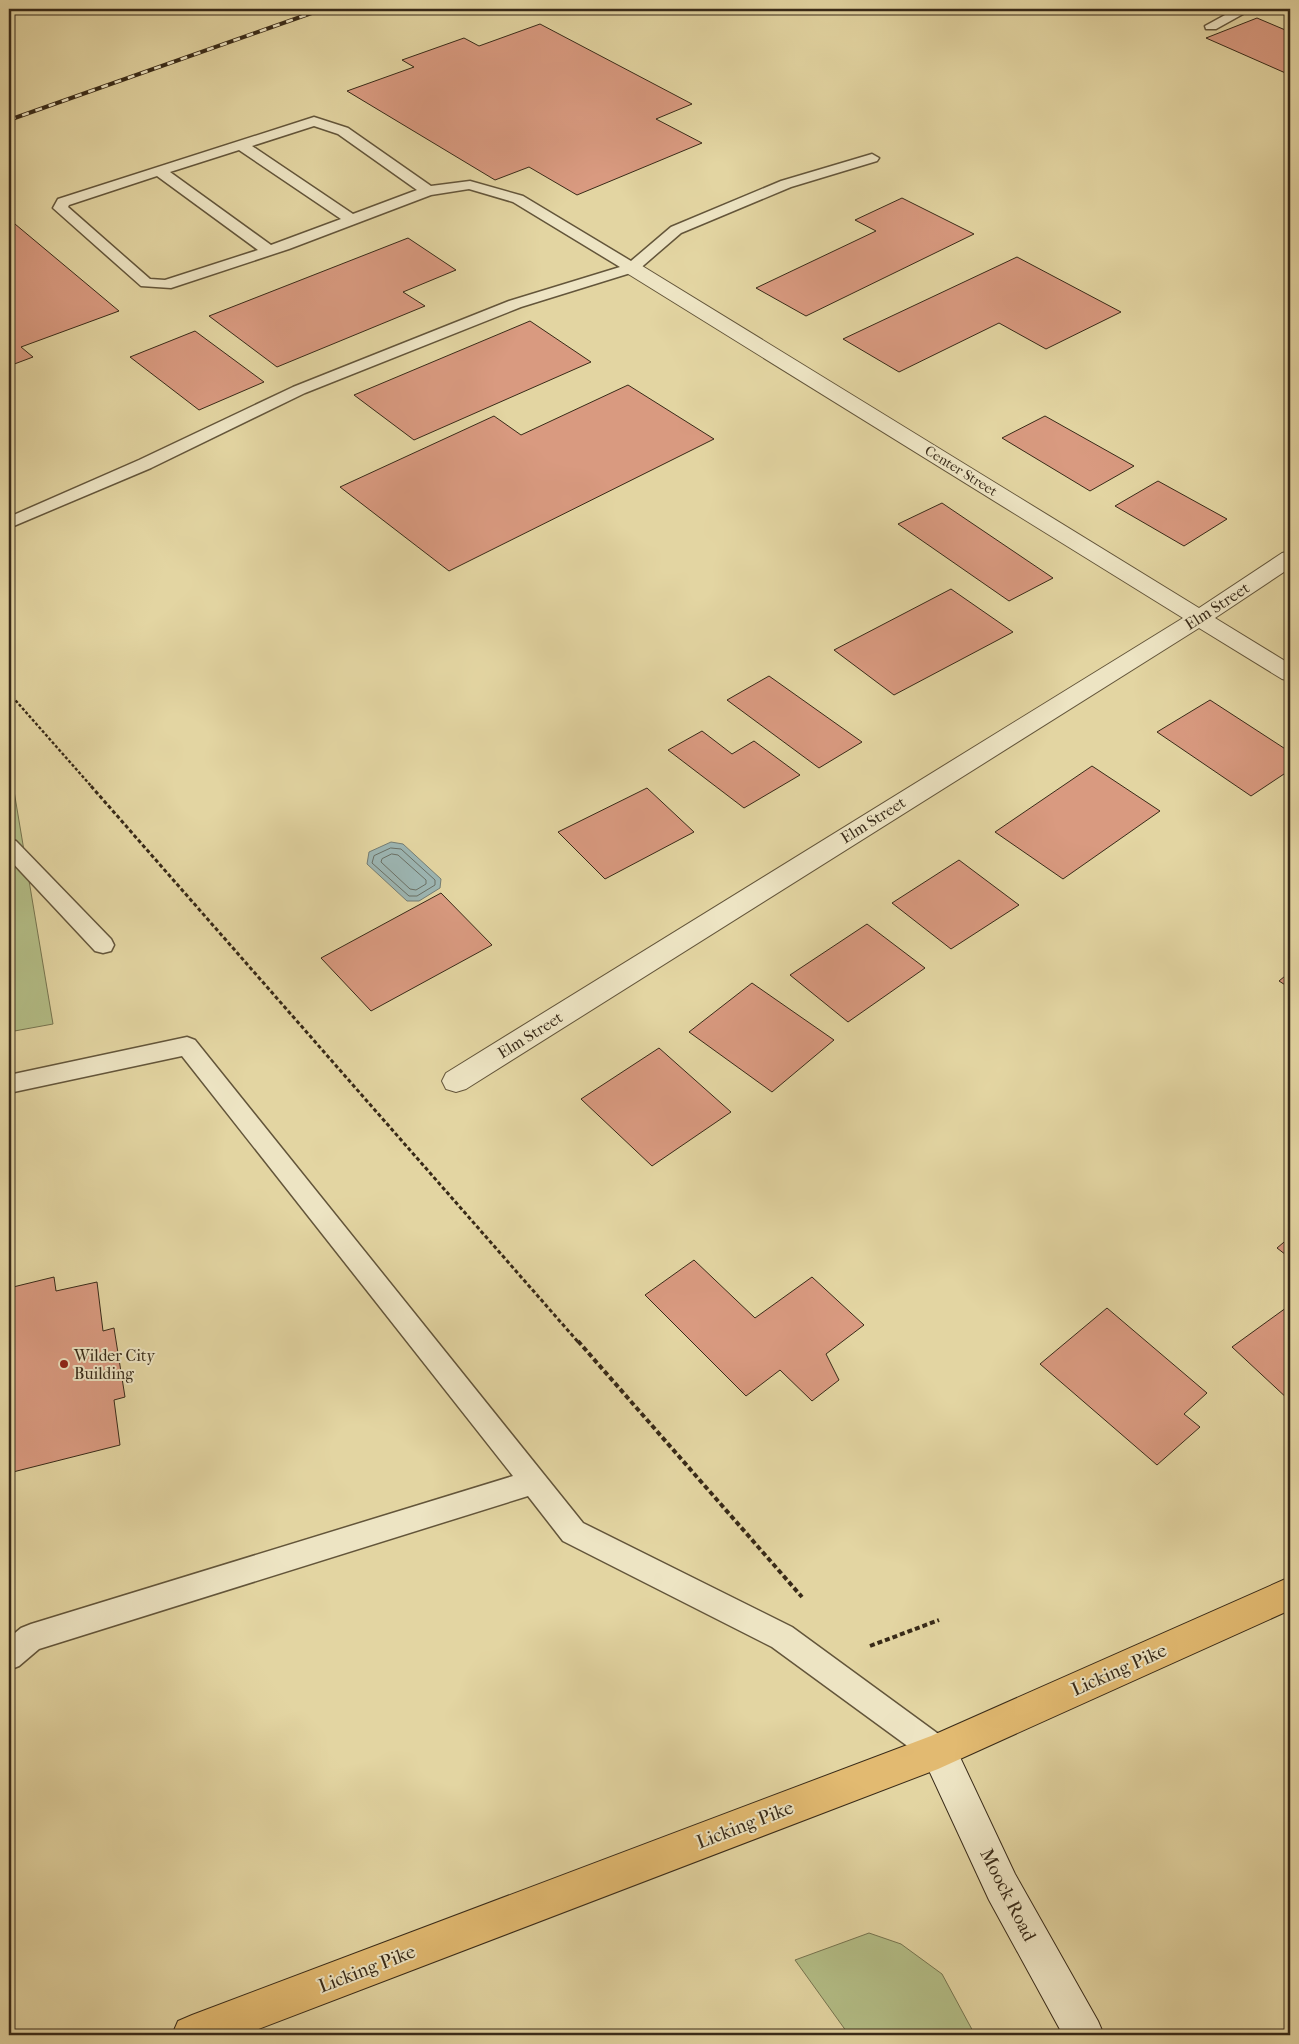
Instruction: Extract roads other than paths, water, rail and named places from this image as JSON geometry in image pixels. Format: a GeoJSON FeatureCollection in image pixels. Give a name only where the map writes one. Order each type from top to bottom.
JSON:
{"type":"FeatureCollection","features":[{"type":"Feature","properties":{"kind":"main road","name":"Licking Pike"},"geometry":{"type":"LineString","coordinates":[[192,2035],[938,1751],[1290,1593]]}},
{"type":"Feature","properties":{"kind":"street","name":"Center Street"},"geometry":{"type":"LineString","coordinates":[[632,268],[1290,674]]}},
{"type":"Feature","properties":{"kind":"street","name":"Elm Street"},"geometry":{"type":"LineString","coordinates":[[456,1081],[1199,618],[1290,558]]}},
{"type":"Feature","properties":{"kind":"street","name":"Moock Road"},"geometry":{"type":"LineString","coordinates":[[938,1751],[1002,1887],[1084,2035]]}},
{"type":"Feature","properties":{"kind":"lane"},"geometry":{"type":"LineString","coordinates":[[1211,26],[1246,9]]}},
{"type":"Feature","properties":{"kind":"lane"},"geometry":{"type":"LineString","coordinates":[[428,191],[342,130],[329,124],[314,121],[63,202],[60,208],[146,283],[166,285],[269,251],[428,191],[470,185],[518,198],[632,268]]}},
{"type":"Feature","properties":{"kind":"lane"},"geometry":{"type":"LineString","coordinates":[[242,144],[352,220]]}},
{"type":"Feature","properties":{"kind":"lane"},"geometry":{"type":"LineString","coordinates":[[9,523],[145,464],[299,390],[515,304],[632,268],[676,230],[786,184],[872,158]]}},
{"type":"Feature","properties":{"kind":"lane"},"geometry":{"type":"LineString","coordinates":[[159,171],[269,251]]}},
{"type":"Feature","properties":{"kind":"lane"},"geometry":{"type":"LineString","coordinates":[[9,846],[103,945]]}},
{"type":"Feature","properties":{"kind":"lane"},"geometry":{"type":"LineString","coordinates":[[9,1084],[187,1046],[573,1532],[782,1636],[938,1751]]}},
{"type":"Feature","properties":{"kind":"lane"},"geometry":{"type":"LineString","coordinates":[[9,1656],[31,1638],[534,1482]]}},
{"type":"Feature","properties":{"kind":"water"},"geometry":{"type":"Polygon","coordinates":[[[391,842],[403,844],[441,879],[440,888],[419,901],[407,901],[367,864],[369,852],[391,842]]]}},
{"type":"Feature","properties":{"kind":"railway"},"geometry":{"type":"LineString","coordinates":[[9,120],[323,9]]}},
{"type":"Feature","properties":{"kind":"place","name":"Wilder City Building"},"geometry":{"type":"Point","coordinates":[64,1364]}}]}
